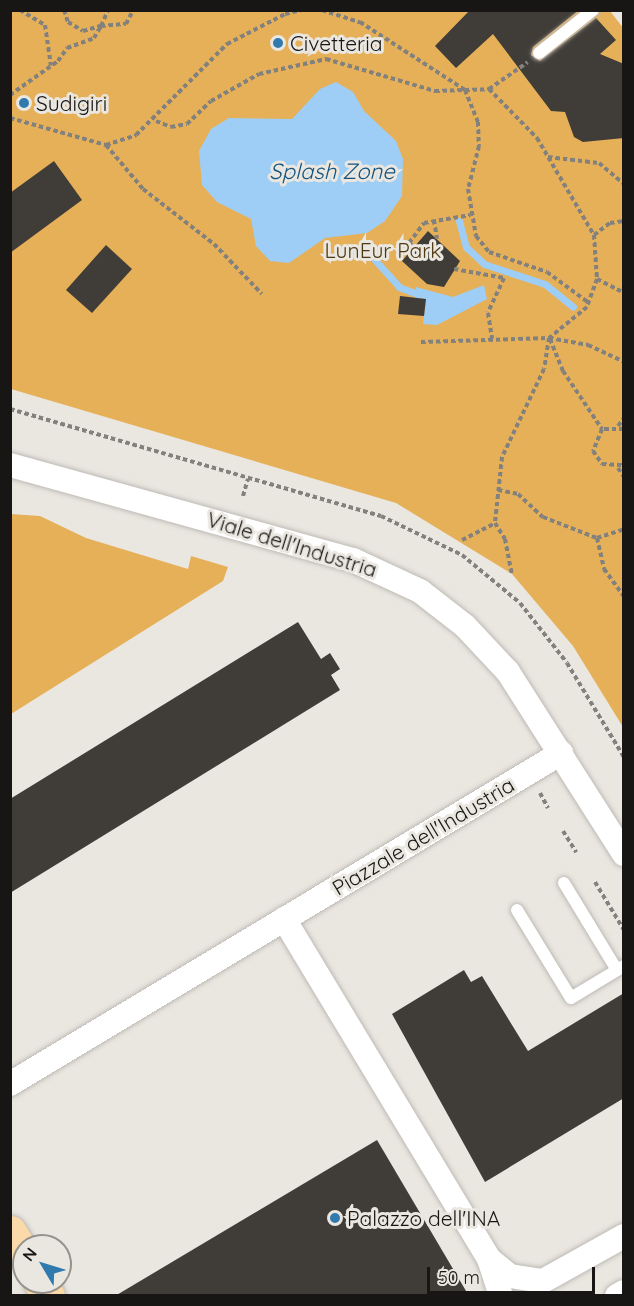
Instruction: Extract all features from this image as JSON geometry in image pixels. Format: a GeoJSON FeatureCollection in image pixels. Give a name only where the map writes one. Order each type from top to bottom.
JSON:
{"type":"FeatureCollection","features":[{"type":"Feature","properties":{"kind":"street","name":"Viale dell'Industria"},"geometry":{"type":"LineString","coordinates":[[10,465],[387,573],[446,609],[488,647],[561,753],[624,854]]}},
{"type":"Feature","properties":{"kind":"street","name":"Piazzale dell'Industria"},"geometry":{"type":"LineString","coordinates":[[10,1084],[561,753]]}},
{"type":"Feature","properties":{"kind":"street"},"geometry":{"type":"LineString","coordinates":[[284,918],[489,1259],[501,1296]]}},
{"type":"Feature","properties":{"kind":"street"},"geometry":{"type":"LineString","coordinates":[[489,1259],[510,1276],[543,1281],[624,1236]]}},
{"type":"Feature","properties":{"kind":"street"},"geometry":{"type":"LineString","coordinates":[[617,1296],[624,1292]]}},
{"type":"Feature","properties":{"kind":"lane"},"geometry":{"type":"LineString","coordinates":[[539,53],[593,10]]}},
{"type":"Feature","properties":{"kind":"lane"},"geometry":{"type":"LineString","coordinates":[[517,910],[571,998],[620,968],[564,883]]}},
{"type":"Feature","properties":{"kind":"path"},"geometry":{"type":"LineString","coordinates":[[20,10],[45,25],[51,66]]}},
{"type":"Feature","properties":{"kind":"path"},"geometry":{"type":"LineString","coordinates":[[64,10],[74,28],[83,32],[101,26],[120,27],[133,10]]}},
{"type":"Feature","properties":{"kind":"path"},"geometry":{"type":"LineString","coordinates":[[10,95],[51,66],[67,48],[94,38],[108,10]]}},
{"type":"Feature","properties":{"kind":"path"},"geometry":{"type":"LineString","coordinates":[[106,145],[156,121],[227,44],[284,12],[302,10]]}},
{"type":"Feature","properties":{"kind":"path"},"geometry":{"type":"LineString","coordinates":[[322,10],[360,22],[465,90],[478,122],[479,146],[469,177],[469,215],[489,252],[547,272],[588,303]]}},
{"type":"Feature","properties":{"kind":"path"},"geometry":{"type":"LineString","coordinates":[[156,121],[171,127],[187,124],[211,101],[259,74],[326,59],[435,91],[489,89],[539,53]]}},
{"type":"Feature","properties":{"kind":"path"},"geometry":{"type":"LineString","coordinates":[[489,89],[524,123],[548,157],[594,235],[597,279],[588,303],[549,338],[544,369],[501,457],[495,523],[505,539],[512,574]]}},
{"type":"Feature","properties":{"kind":"path"},"geometry":{"type":"LineString","coordinates":[[10,118],[106,145],[150,195],[214,244],[262,294]]}},
{"type":"Feature","properties":{"kind":"path"},"geometry":{"type":"LineString","coordinates":[[548,157],[599,163],[624,184]]}},
{"type":"Feature","properties":{"kind":"path"},"geometry":{"type":"LineString","coordinates":[[414,247],[409,243],[424,223],[469,215]]}},
{"type":"Feature","properties":{"kind":"path"},"geometry":{"type":"LineString","coordinates":[[435,220],[437,238]]}},
{"type":"Feature","properties":{"kind":"path"},"geometry":{"type":"LineString","coordinates":[[594,235],[610,223],[624,221]]}},
{"type":"Feature","properties":{"kind":"path"},"geometry":{"type":"LineString","coordinates":[[454,269],[504,278],[488,313],[492,339]]}},
{"type":"Feature","properties":{"kind":"path"},"geometry":{"type":"LineString","coordinates":[[597,279],[624,293]]}},
{"type":"Feature","properties":{"kind":"path"},"geometry":{"type":"LineString","coordinates":[[549,338],[563,371],[602,429]]}},
{"type":"Feature","properties":{"kind":"path"},"geometry":{"type":"LineString","coordinates":[[421,342],[549,338],[588,345],[624,362]]}},
{"type":"Feature","properties":{"kind":"path"},"geometry":{"type":"LineString","coordinates":[[618,426],[624,418]]}},
{"type":"Feature","properties":{"kind":"path"},"geometry":{"type":"LineString","coordinates":[[624,429],[618,426],[602,429],[593,442],[596,458],[618,468],[624,477]]}},
{"type":"Feature","properties":{"kind":"path"},"geometry":{"type":"LineString","coordinates":[[618,468],[624,465]]}},
{"type":"Feature","properties":{"kind":"path"},"geometry":{"type":"LineString","coordinates":[[243,496],[248,479]]}},
{"type":"Feature","properties":{"kind":"path"},"geometry":{"type":"LineString","coordinates":[[498,490],[518,494],[543,517],[597,538],[624,529]]}},
{"type":"Feature","properties":{"kind":"path"},"geometry":{"type":"LineString","coordinates":[[462,540],[495,523]]}},
{"type":"Feature","properties":{"kind":"path"},"geometry":{"type":"LineString","coordinates":[[597,538],[604,569],[624,597]]}},
{"type":"Feature","properties":{"kind":"path"},"geometry":{"type":"LineString","coordinates":[[540,794],[549,808]]}},
{"type":"Feature","properties":{"kind":"path"},"geometry":{"type":"LineString","coordinates":[[563,831],[576,852]]}},
{"type":"Feature","properties":{"kind":"path"},"geometry":{"type":"LineString","coordinates":[[595,882],[624,930]]}},
{"type":"Feature","properties":{"kind":"green space","name":"LunEur Park"},"geometry":{"type":"Polygon","coordinates":[[[10,11],[610,11],[624,29],[623,727],[573,646],[512,574],[396,503],[11,389],[10,11]]]}},
{"type":"Feature","properties":{"kind":"green space"},"geometry":{"type":"Polygon","coordinates":[[[11,514],[40,516],[86,538],[188,569],[191,556],[228,567],[223,581],[11,714],[11,514]]]}},
{"type":"Feature","properties":{"kind":"water","name":"Splash Zone"},"geometry":{"type":"Polygon","coordinates":[[[336,82],[353,92],[364,111],[396,141],[403,159],[402,196],[385,221],[367,233],[325,238],[289,263],[270,261],[256,246],[251,219],[217,202],[202,185],[199,151],[211,129],[229,118],[292,119],[320,89],[336,82]]]}},
{"type":"Feature","properties":{"kind":"water"},"geometry":{"type":"Polygon","coordinates":[[[484,285],[487,299],[437,325],[423,324],[426,299],[415,298],[416,287],[453,297],[484,285]]]}},
{"type":"Feature","properties":{"kind":"building"},"geometry":{"type":"Polygon","coordinates":[[[470,10],[579,10],[533,47],[531,55],[540,61],[596,18],[616,40],[600,54],[624,64],[624,138],[583,142],[574,137],[565,112],[551,111],[493,34],[456,68],[435,46],[470,10]]]}},
{"type":"Feature","properties":{"kind":"building"},"geometry":{"type":"Polygon","coordinates":[[[54,161],[82,200],[10,253],[10,193],[54,161]]]}},
{"type":"Feature","properties":{"kind":"building"},"geometry":{"type":"Polygon","coordinates":[[[428,231],[460,261],[444,287],[427,284],[402,261],[428,231]]]}},
{"type":"Feature","properties":{"kind":"building"},"geometry":{"type":"Polygon","coordinates":[[[106,245],[132,269],[92,313],[66,290],[106,245]]]}},
{"type":"Feature","properties":{"kind":"building"},"geometry":{"type":"Polygon","coordinates":[[[400,296],[426,299],[424,316],[398,314],[400,296]]]}},
{"type":"Feature","properties":{"kind":"building"},"geometry":{"type":"Polygon","coordinates":[[[298,622],[321,659],[330,653],[340,669],[331,675],[340,690],[10,893],[10,799],[298,622]]]}},
{"type":"Feature","properties":{"kind":"building"},"geometry":{"type":"Polygon","coordinates":[[[464,970],[471,982],[482,976],[528,1051],[624,993],[624,1098],[485,1182],[392,1014],[464,970]]]}},
{"type":"Feature","properties":{"kind":"building","name":"Palazzo dell'INA"},"geometry":{"type":"Polygon","coordinates":[[[377,1140],[469,1296],[115,1296],[377,1140]]]}},
{"type":"Feature","properties":{"kind":"waterway"},"geometry":{"type":"LineString","coordinates":[[459,221],[466,247],[484,264],[545,284],[573,307]]}},
{"type":"Feature","properties":{"kind":"waterway"},"geometry":{"type":"LineString","coordinates":[[375,260],[399,287],[415,293]]}},
{"type":"Feature","properties":{"kind":"place","name":"Civetteria"},"geometry":{"type":"Point","coordinates":[278,43]}},
{"type":"Feature","properties":{"kind":"place","name":"Sudigiri"},"geometry":{"type":"Point","coordinates":[24,103]}},
{"type":"Feature","properties":{"kind":"place","name":"Palazzo dell'INA"},"geometry":{"type":"Point","coordinates":[335,1218]}}]}
